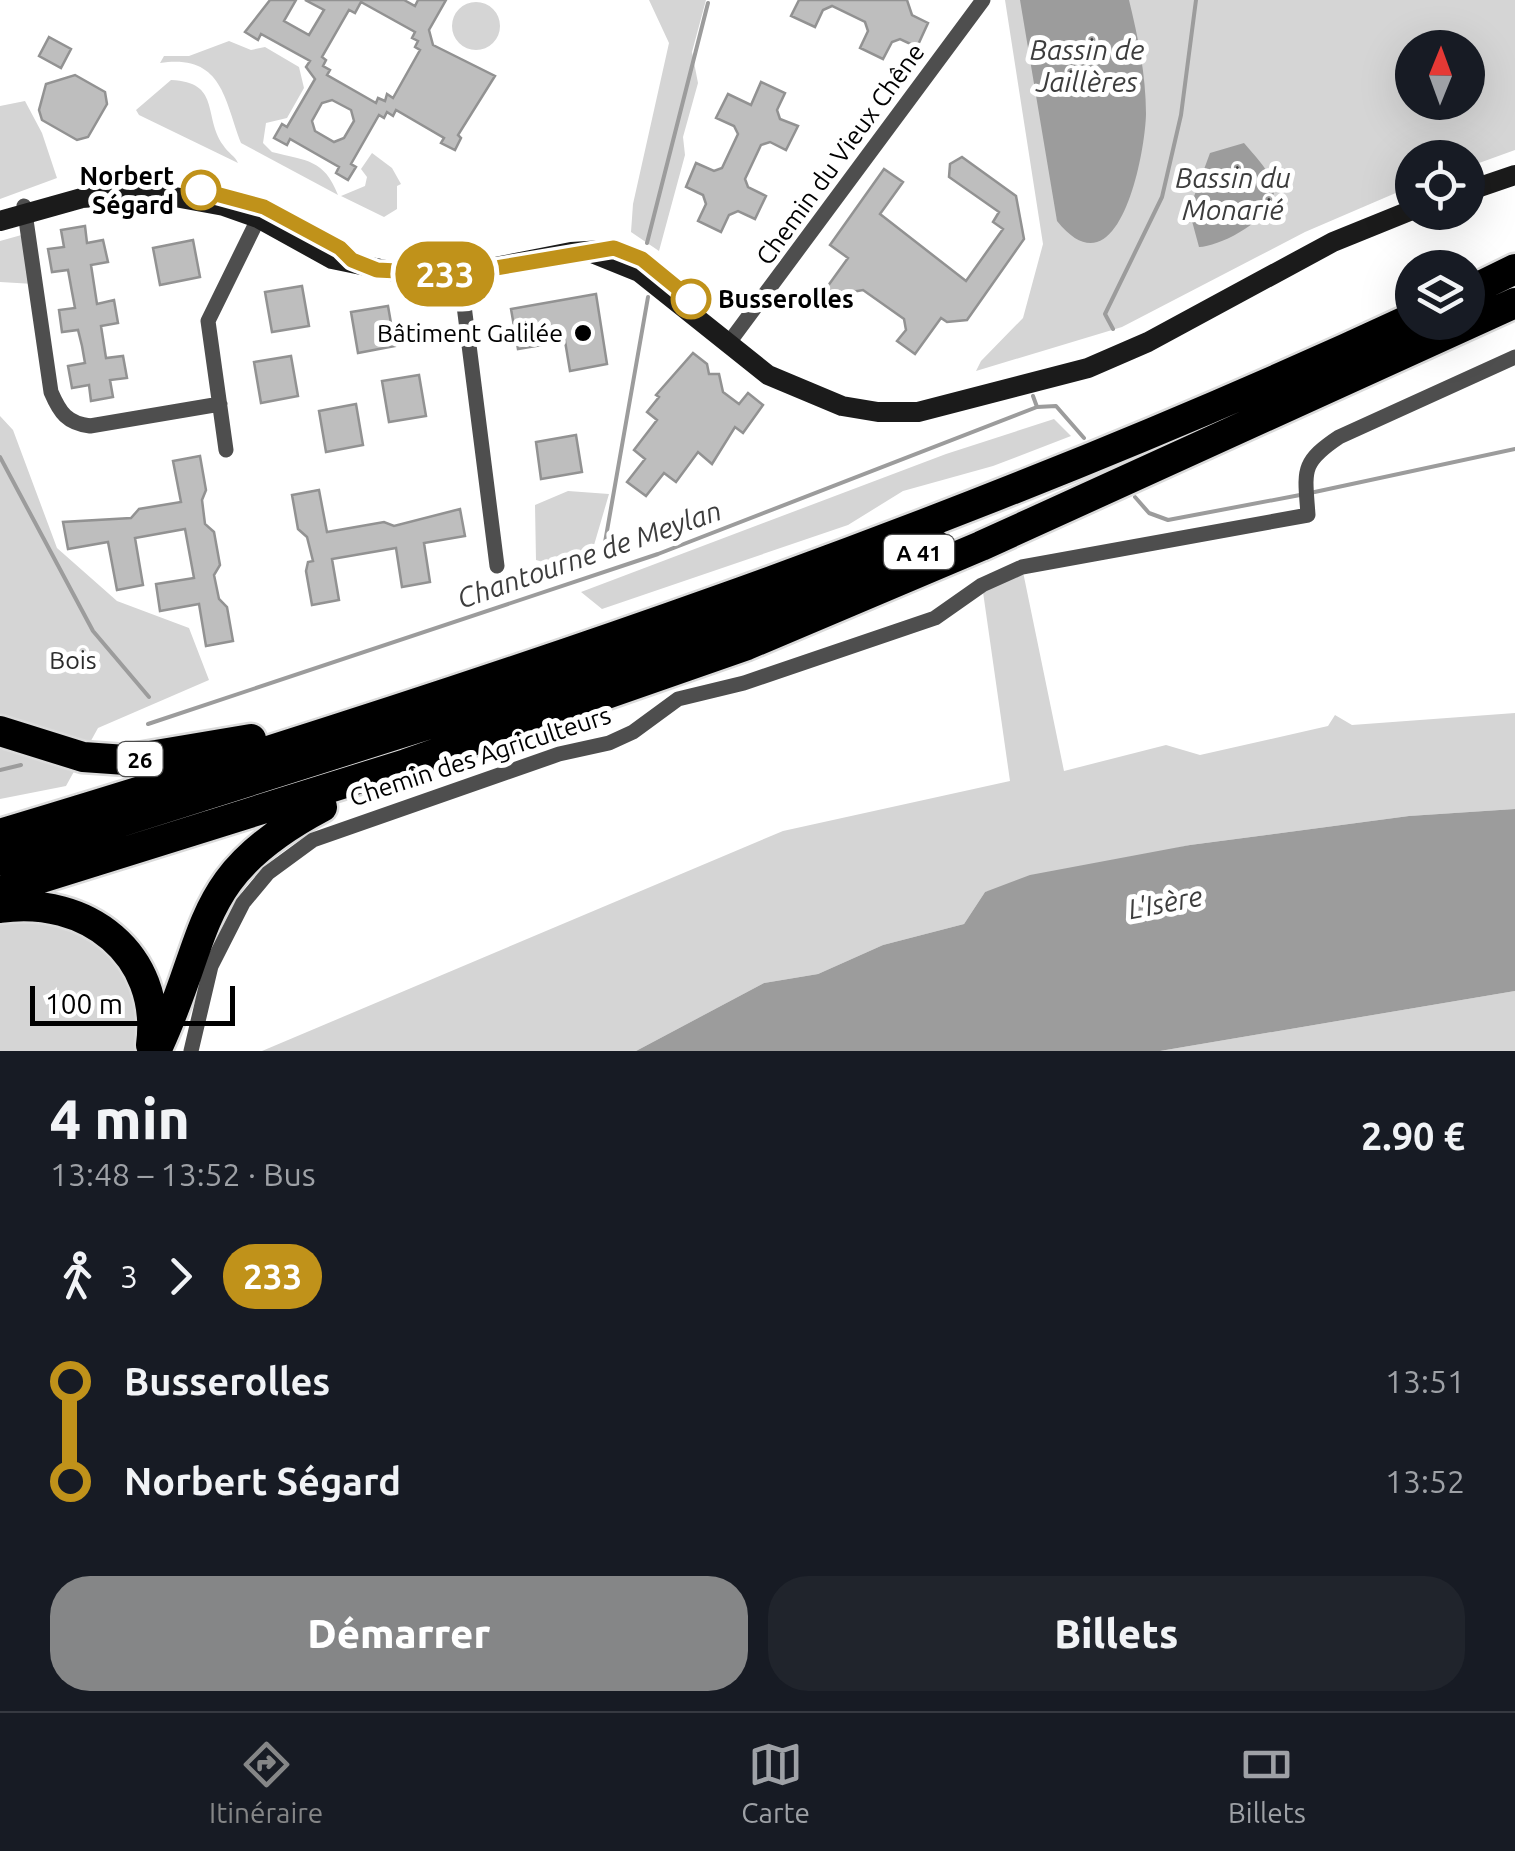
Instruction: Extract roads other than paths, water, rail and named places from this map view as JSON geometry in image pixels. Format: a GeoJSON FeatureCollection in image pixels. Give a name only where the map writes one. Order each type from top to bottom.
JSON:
{"type":"FeatureCollection","features":[{"type":"Feature","properties":{"kind":"highway"},"geometry":{"type":"LineString","coordinates":[[1485,284],[1515,269]]}},
{"type":"Feature","properties":{"kind":"highway","name":"A 41"},"geometry":{"type":"LineString","coordinates":[[1485,317],[1515,302]]}},
{"type":"Feature","properties":{"kind":"highway","name":"A 41"},"geometry":{"type":"LineString","coordinates":[[0,834],[401,708],[937,520],[1188,418],[1395,326]]}},
{"type":"Feature","properties":{"kind":"highway","name":"A 41"},"geometry":{"type":"LineString","coordinates":[[0,860],[381,742],[740,618],[982,528],[1436,340]]}},
{"type":"Feature","properties":{"kind":"highway"},"geometry":{"type":"LineString","coordinates":[[0,891],[406,764],[747,645],[864,598],[1437,340]]}},
{"type":"Feature","properties":{"kind":"highway","name":"26"},"geometry":{"type":"LineString","coordinates":[[0,731],[83,758],[126,760],[401,708]]}},
{"type":"Feature","properties":{"kind":"highway"},"geometry":{"type":"LineString","coordinates":[[153,1051],[200,929],[235,869],[283,827],[406,764]]}},
{"type":"Feature","properties":{"kind":"highway"},"geometry":{"type":"LineString","coordinates":[[0,908],[58,908],[85,917],[110,934],[139,969],[150,996],[153,1051]]}},
{"type":"Feature","properties":{"kind":"main road"},"geometry":{"type":"LineString","coordinates":[[1485,185],[1515,175]]}},
{"type":"Feature","properties":{"kind":"main road"},"geometry":{"type":"LineString","coordinates":[[0,222],[82,184],[114,180],[189,188],[261,213],[332,259],[352,260],[405,274],[460,274],[571,252],[614,248],[642,259],[732,340],[783,379],[842,406],[878,412],[918,412],[1047,381],[1122,353],[1292,263],[1395,218]]}},
{"type":"Feature","properties":{"kind":"main road"},"geometry":{"type":"LineString","coordinates":[[0,212],[25,209]]}},
{"type":"Feature","properties":{"kind":"street","name":"Chemin du Vieux Chêne"},"geometry":{"type":"LineString","coordinates":[[732,340],[984,0]]}},
{"type":"Feature","properties":{"kind":"street"},"geometry":{"type":"LineString","coordinates":[[25,209],[51,392],[58,410],[72,424],[90,426],[220,404]]}},
{"type":"Feature","properties":{"kind":"street"},"geometry":{"type":"LineString","coordinates":[[226,450],[208,321],[261,213]]}},
{"type":"Feature","properties":{"kind":"street"},"geometry":{"type":"LineString","coordinates":[[460,274],[497,566]]}},
{"type":"Feature","properties":{"kind":"street","name":"Chemin des Agriculteurs"},"geometry":{"type":"LineString","coordinates":[[190,1051],[211,966],[237,912],[268,873],[313,840],[559,754],[609,743],[633,732],[678,699],[744,683],[936,618],[982,585],[1022,567],[1308,515],[1306,466],[1313,455],[1339,437],[1515,356]]}},
{"type":"Feature","properties":{"kind":"water","name":"Bassin de Jaillères"},"geometry":{"type":"Polygon","coordinates":[[[1020,0],[1129,0],[1143,71],[1144,134],[1124,212],[1112,232],[1096,242],[1078,240],[1057,221],[1020,0]]]}},
{"type":"Feature","properties":{"kind":"water","name":"Bassin du Monarié"},"geometry":{"type":"Polygon","coordinates":[[[1244,143],[1264,167],[1273,183],[1274,195],[1269,206],[1249,226],[1222,241],[1199,247],[1189,210],[1210,153],[1244,143]]]}},
{"type":"Feature","properties":{"kind":"water","name":"L'Isère"},"geometry":{"type":"Polygon","coordinates":[[[1515,809],[1515,991],[1160,1051],[636,1051],[764,983],[818,974],[883,945],[964,924],[985,892],[1030,875],[1190,845],[1409,816],[1515,809]]]}},
{"type":"Feature","properties":{"kind":"waterway"},"geometry":{"type":"LineString","coordinates":[[1113,329],[1105,314],[1162,197],[1181,115],[1196,0]]}},
{"type":"Feature","properties":{"kind":"waterway"},"geometry":{"type":"LineString","coordinates":[[647,243],[708,3]]}},
{"type":"Feature","properties":{"kind":"waterway"},"geometry":{"type":"LineString","coordinates":[[604,548],[648,297]]}},
{"type":"Feature","properties":{"kind":"waterway"},"geometry":{"type":"LineString","coordinates":[[1033,396],[1037,407]]}},
{"type":"Feature","properties":{"kind":"waterway","name":"Chantourne de Meylan"},"geometry":{"type":"LineString","coordinates":[[148,724],[658,554],[1037,407],[1056,406],[1084,438]]}},
{"type":"Feature","properties":{"kind":"waterway","name":"Chantourne de Meylan"},"geometry":{"type":"LineString","coordinates":[[1310,493],[1515,449]]}},
{"type":"Feature","properties":{"kind":"waterway"},"geometry":{"type":"LineString","coordinates":[[0,457],[93,631],[149,697]]}},
{"type":"Feature","properties":{"kind":"waterway","name":"Chantourne de Meylan"},"geometry":{"type":"LineString","coordinates":[[1135,497],[1149,513],[1168,520],[1300,495]]}},
{"type":"Feature","properties":{"kind":"waterway","name":"Chantourne de Meylan"},"geometry":{"type":"LineString","coordinates":[[0,770],[21,765]]}},
{"type":"Feature","properties":{"kind":"place","name":"Norbert Ségard"},"geometry":{"type":"Point","coordinates":[201,190]}},
{"type":"Feature","properties":{"kind":"place","name":"Busserolles"},"geometry":{"type":"Point","coordinates":[691,299]}},
{"type":"Feature","properties":{"kind":"place","name":"Bâtiment Galilée"},"geometry":{"type":"Point","coordinates":[583,333]}},
{"type":"Feature","properties":{"kind":"park label","name":"Bois"},"geometry":{"type":"Point","coordinates":[73,660]}}]}
